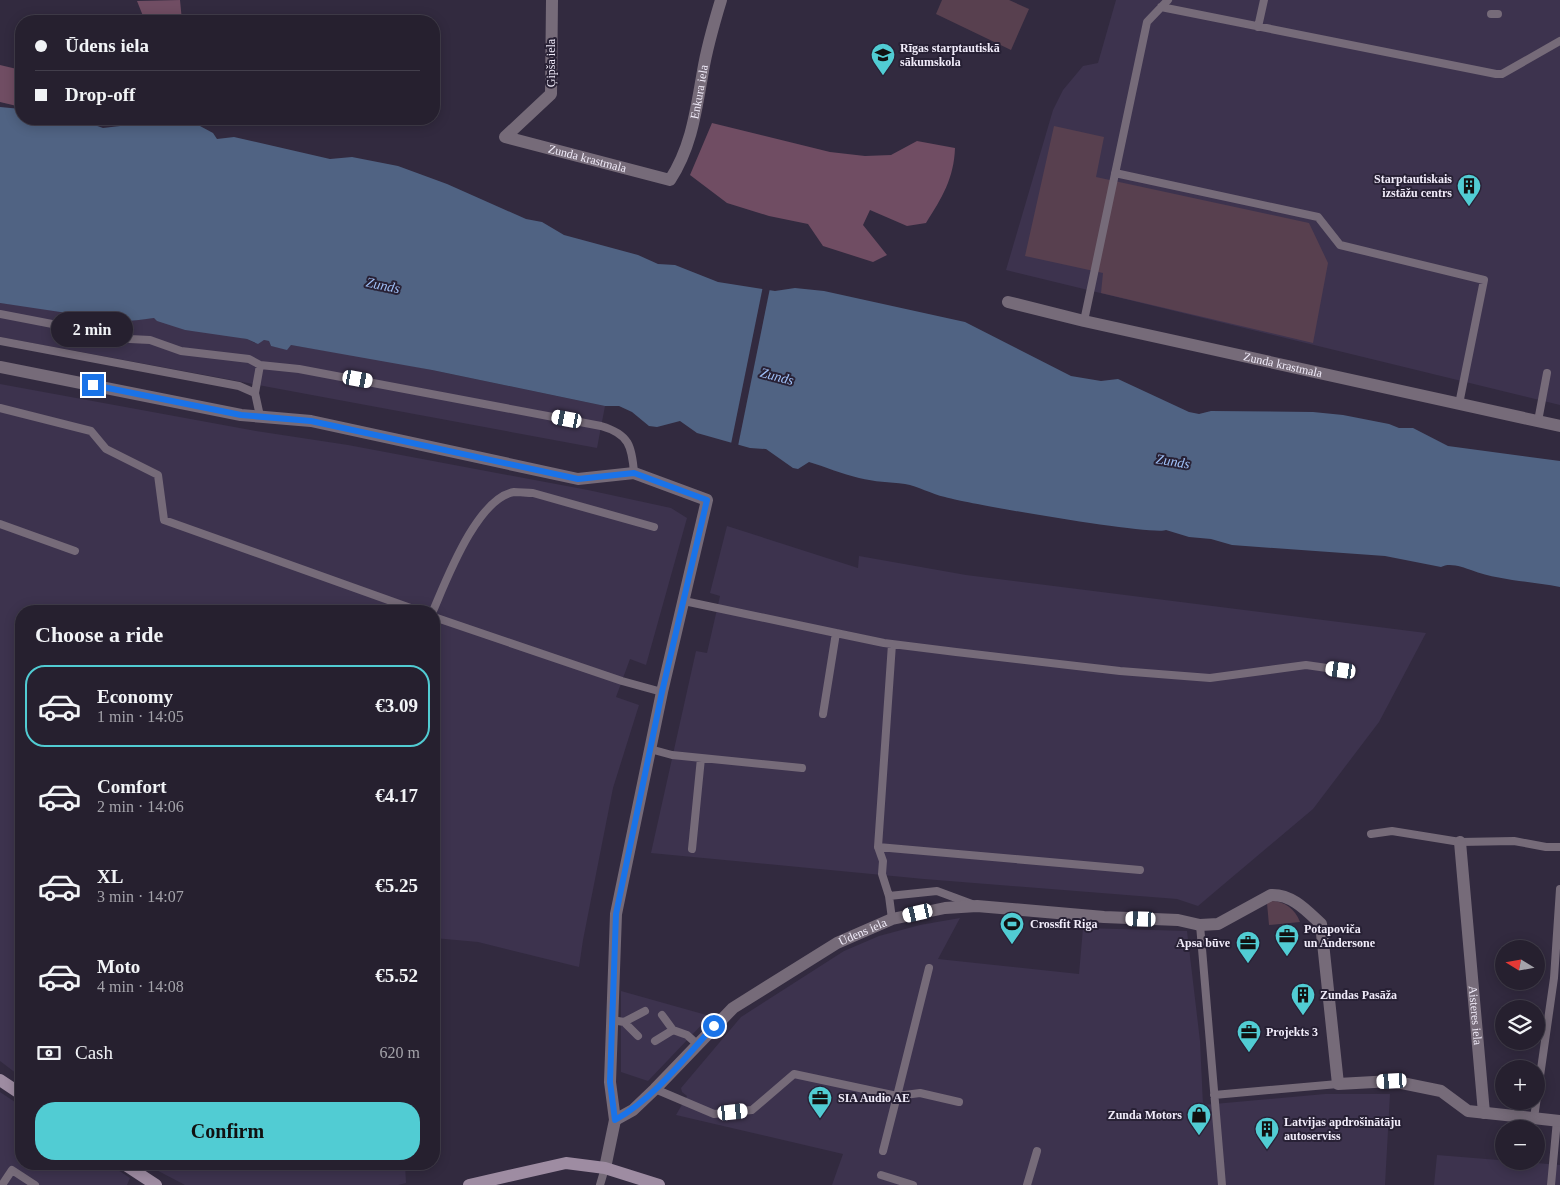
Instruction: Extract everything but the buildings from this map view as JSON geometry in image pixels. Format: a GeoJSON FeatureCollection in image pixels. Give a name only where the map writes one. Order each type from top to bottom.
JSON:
{"type":"FeatureCollection","features":[{"type":"Feature","properties":{"kind":"main road"},"geometry":{"type":"LineString","coordinates":[[0,1080],[15,1090]]}},
{"type":"Feature","properties":{"kind":"main road"},"geometry":{"type":"LineString","coordinates":[[469,1185],[556,1164],[605,1168],[659,1185]]}},
{"type":"Feature","properties":{"kind":"main road"},"geometry":{"type":"LineString","coordinates":[[132,1170],[151,1184]]}},
{"type":"Feature","properties":{"kind":"street","name":"Ģipša iela"},"geometry":{"type":"LineString","coordinates":[[505,137],[551,94],[552,0]]}},
{"type":"Feature","properties":{"kind":"street","name":"Enkura iela"},"geometry":{"type":"LineString","coordinates":[[670,180],[682,161],[689,142],[699,103],[703,71],[721,0]]}},
{"type":"Feature","properties":{"kind":"street","name":"Zunda krastmala"},"geometry":{"type":"LineString","coordinates":[[505,137],[670,180]]}},
{"type":"Feature","properties":{"kind":"street","name":"Zunda krastmala"},"geometry":{"type":"LineString","coordinates":[[1008,302],[1084,321],[1560,426]]}},
{"type":"Feature","properties":{"kind":"street"},"geometry":{"type":"LineString","coordinates":[[0,367],[241,415],[311,421],[578,479],[634,473],[707,500],[662,692],[616,914],[618,1021],[610,1082],[615,1120],[605,1168]]}},
{"type":"Feature","properties":{"kind":"street","name":"Aisteres iela"},"geometry":{"type":"LineString","coordinates":[[1460,842],[1484,1113]]}},
{"type":"Feature","properties":{"kind":"street"},"geometry":{"type":"LineString","coordinates":[[1200,925],[1218,924],[1228,920],[1271,895],[1286,896],[1322,924],[1338,1084],[1392,1081],[1441,1091],[1468,1110],[1558,1120]]}},
{"type":"Feature","properties":{"kind":"street","name":"Ūdens iela"},"geometry":{"type":"LineString","coordinates":[[615,1120],[633,1110],[733,1008],[838,943],[892,919],[945,908],[977,906],[1104,917],[1178,920],[1200,925]]}},
{"type":"Feature","properties":{"kind":"lane"},"geometry":{"type":"LineString","coordinates":[[1084,321],[1147,22],[1168,0]]}},
{"type":"Feature","properties":{"kind":"lane"},"geometry":{"type":"LineString","coordinates":[[1258,27],[1264,0]]}},
{"type":"Feature","properties":{"kind":"lane"},"geometry":{"type":"LineString","coordinates":[[1161,7],[1496,74],[1502,74],[1560,40]]}},
{"type":"Feature","properties":{"kind":"lane"},"geometry":{"type":"LineString","coordinates":[[1115,173],[1318,217],[1340,245],[1484,280],[1459,404]]}},
{"type":"Feature","properties":{"kind":"lane"},"geometry":{"type":"LineString","coordinates":[[0,314],[103,335],[150,340],[181,350],[249,360],[260,365],[299,368],[601,426],[623,436],[632,449],[634,473]]}},
{"type":"Feature","properties":{"kind":"lane"},"geometry":{"type":"LineString","coordinates":[[0,340],[239,386],[255,393]]}},
{"type":"Feature","properties":{"kind":"lane"},"geometry":{"type":"LineString","coordinates":[[260,365],[255,393],[260,416]]}},
{"type":"Feature","properties":{"kind":"lane"},"geometry":{"type":"LineString","coordinates":[[1538,421],[1547,373]]}},
{"type":"Feature","properties":{"kind":"lane"},"geometry":{"type":"LineString","coordinates":[[0,408],[91,432],[106,449],[158,474],[164,520],[402,605]]}},
{"type":"Feature","properties":{"kind":"lane"},"geometry":{"type":"LineString","coordinates":[[436,605],[473,528],[494,502],[513,492],[533,493],[654,527]]}},
{"type":"Feature","properties":{"kind":"lane"},"geometry":{"type":"LineString","coordinates":[[0,524],[75,551]]}},
{"type":"Feature","properties":{"kind":"lane"},"geometry":{"type":"LineString","coordinates":[[684,601],[892,644],[1120,671],[1210,678],[1306,664],[1341,670]]}},
{"type":"Feature","properties":{"kind":"lane"},"geometry":{"type":"LineString","coordinates":[[440,619],[622,681],[662,692]]}},
{"type":"Feature","properties":{"kind":"lane"},"geometry":{"type":"LineString","coordinates":[[823,714],[836,633]]}},
{"type":"Feature","properties":{"kind":"lane"},"geometry":{"type":"LineString","coordinates":[[892,644],[878,847],[883,861],[882,874],[889,896],[892,919]]}},
{"type":"Feature","properties":{"kind":"lane"},"geometry":{"type":"LineString","coordinates":[[650,749],[672,755],[802,768]]}},
{"type":"Feature","properties":{"kind":"lane"},"geometry":{"type":"LineString","coordinates":[[692,849],[701,758]]}},
{"type":"Feature","properties":{"kind":"lane"},"geometry":{"type":"LineString","coordinates":[[1371,834],[1392,831],[1460,842],[1514,840],[1560,847]]}},
{"type":"Feature","properties":{"kind":"lane"},"geometry":{"type":"LineString","coordinates":[[878,847],[1140,870]]}},
{"type":"Feature","properties":{"kind":"lane"},"geometry":{"type":"LineString","coordinates":[[1534,1118],[1554,978],[1560,889]]}},
{"type":"Feature","properties":{"kind":"lane"},"geometry":{"type":"LineString","coordinates":[[889,896],[937,891],[977,906]]}},
{"type":"Feature","properties":{"kind":"lane"},"geometry":{"type":"LineString","coordinates":[[1200,925],[1222,1185]]}},
{"type":"Feature","properties":{"kind":"lane"},"geometry":{"type":"LineString","coordinates":[[883,1150],[929,968]]}},
{"type":"Feature","properties":{"kind":"lane"},"geometry":{"type":"LineString","coordinates":[[618,1021],[645,1010]]}},
{"type":"Feature","properties":{"kind":"lane"},"geometry":{"type":"LineString","coordinates":[[662,1015],[673,1030],[687,1035],[697,1044]]}},
{"type":"Feature","properties":{"kind":"lane"},"geometry":{"type":"LineString","coordinates":[[618,1021],[638,1036]]}},
{"type":"Feature","properties":{"kind":"lane"},"geometry":{"type":"LineString","coordinates":[[655,1040],[673,1030]]}},
{"type":"Feature","properties":{"kind":"lane"},"geometry":{"type":"LineString","coordinates":[[655,1089],[714,1114],[752,1110],[794,1074],[897,1096],[920,1093],[959,1102]]}},
{"type":"Feature","properties":{"kind":"lane"},"geometry":{"type":"LineString","coordinates":[[1214,1096],[1338,1084]]}},
{"type":"Feature","properties":{"kind":"lane"},"geometry":{"type":"LineString","coordinates":[[1551,1185],[1558,1120]]}},
{"type":"Feature","properties":{"kind":"lane"},"geometry":{"type":"LineString","coordinates":[[1027,1185],[1037,1151]]}},
{"type":"Feature","properties":{"kind":"lane"},"geometry":{"type":"LineString","coordinates":[[600,1185],[605,1168]]}},
{"type":"Feature","properties":{"kind":"lane"},"geometry":{"type":"LineString","coordinates":[[2,1185],[12,1170],[35,1185]]}},
{"type":"Feature","properties":{"kind":"lane"},"geometry":{"type":"LineString","coordinates":[[881,1175],[913,1185]]}},
{"type":"Feature","properties":{"kind":"shaded area"},"geometry":{"type":"Polygon","coordinates":[[[180,0],[181,15],[143,15],[137,1],[180,0]]]}},
{"type":"Feature","properties":{"kind":"shaded area"},"geometry":{"type":"Polygon","coordinates":[[[942,0],[1009,0],[1029,9],[1011,50],[936,14],[942,0]]]}},
{"type":"Feature","properties":{"kind":"shaded area","name":"Starptautiskais izstāžu centrs"},"geometry":{"type":"Polygon","coordinates":[[[1116,0],[1560,0],[1560,405],[1006,270],[1053,110],[1063,90],[1083,66],[1098,63],[1116,0]]]}},
{"type":"Feature","properties":{"kind":"shaded area"},"geometry":{"type":"Polygon","coordinates":[[[0,65],[15,69],[15,106],[0,102],[0,65]]]}},
{"type":"Feature","properties":{"kind":"shaded area"},"geometry":{"type":"Polygon","coordinates":[[[712,123],[830,152],[865,156],[891,155],[917,141],[955,148],[954,159],[950,178],[926,223],[907,226],[870,210],[863,225],[887,255],[873,262],[823,246],[808,224],[769,216],[727,203],[690,175],[712,123]]]}},
{"type":"Feature","properties":{"kind":"shaded area"},"geometry":{"type":"Polygon","coordinates":[[[1054,126],[1104,137],[1096,177],[1309,223],[1328,263],[1313,343],[1101,293],[1103,273],[1025,256],[1054,126]]]}},
{"type":"Feature","properties":{"kind":"shaded area"},"geometry":{"type":"Polygon","coordinates":[[[0,303],[97,315],[104,319],[126,321],[154,318],[185,330],[213,332],[247,339],[255,343],[264,340],[269,341],[271,346],[287,349],[291,345],[384,360],[605,406],[597,448],[0,337],[0,303]]]}},
{"type":"Feature","properties":{"kind":"shaded area"},"geometry":{"type":"Polygon","coordinates":[[[0,384],[256,431],[348,445],[588,490],[671,508],[687,518],[646,665],[630,659],[616,697],[639,705],[613,788],[579,967],[478,942],[440,939],[440,605],[15,605],[15,1072],[0,1061],[0,384]]]}},
{"type":"Feature","properties":{"kind":"shaded area"},"geometry":{"type":"Polygon","coordinates":[[[727,526],[858,568],[859,556],[966,575],[1426,633],[1379,722],[1313,809],[1198,906],[1177,899],[924,879],[651,853],[696,651],[707,653],[720,596],[710,593],[727,526]]]}},
{"type":"Feature","properties":{"kind":"shaded area"},"geometry":{"type":"Polygon","coordinates":[[[1271,901],[1285,904],[1295,913],[1300,922],[1269,925],[1267,903],[1271,901]]]}},
{"type":"Feature","properties":{"kind":"shaded area"},"geometry":{"type":"Polygon","coordinates":[[[960,918],[938,959],[1079,974],[1083,928],[1187,931],[1200,1041],[1203,1105],[1325,1094],[1390,1094],[1385,1185],[832,1185],[843,1154],[676,1115],[687,1096],[682,1092],[681,1088],[741,1017],[844,951],[879,936],[920,925],[960,918]]]}},
{"type":"Feature","properties":{"kind":"shaded area"},"geometry":{"type":"Polygon","coordinates":[[[621,991],[710,1016],[648,1081],[621,1072],[621,991]]]}},
{"type":"Feature","properties":{"kind":"shaded area"},"geometry":{"type":"Polygon","coordinates":[[[0,1092],[15,1102],[15,1170],[118,1170],[130,1178],[127,1185],[0,1185],[0,1092]]]}},
{"type":"Feature","properties":{"kind":"shaded area"},"geometry":{"type":"Polygon","coordinates":[[[1437,1155],[1495,1160],[1495,1170],[1545,1170],[1545,1164],[1560,1165],[1560,1185],[1434,1185],[1437,1155]]]}},
{"type":"Feature","properties":{"kind":"shaded area"},"geometry":{"type":"Polygon","coordinates":[[[156,1170],[405,1170],[406,1183],[398,1185],[185,1185],[156,1170]]]}},
{"type":"Feature","properties":{"kind":"water","name":"Zunds"},"geometry":{"type":"Polygon","coordinates":[[[0,107],[15,108],[15,125],[95,125],[103,128],[122,125],[198,125],[213,133],[217,139],[234,137],[330,159],[352,157],[398,166],[447,184],[526,219],[542,222],[564,235],[638,255],[658,264],[675,265],[718,282],[775,291],[795,288],[824,291],[965,322],[1071,376],[1101,381],[1118,379],[1189,412],[1199,414],[1211,411],[1313,412],[1343,415],[1389,424],[1399,428],[1413,428],[1448,446],[1560,461],[1560,587],[1482,574],[1456,566],[1448,565],[1441,567],[1385,556],[1232,545],[1211,539],[1189,537],[1166,530],[1154,531],[1097,524],[988,506],[940,496],[910,485],[846,475],[809,462],[798,469],[793,468],[766,449],[750,448],[697,433],[680,421],[657,427],[649,426],[632,412],[619,406],[605,406],[432,370],[291,345],[287,350],[271,346],[269,341],[264,340],[258,344],[247,339],[185,330],[157,321],[154,318],[118,321],[97,315],[94,317],[0,303],[0,107]]]}},
{"type":"Feature","properties":{"kind":"pier"},"geometry":{"type":"Polygon","coordinates":[[[763,286],[770,288],[738,446],[731,444],[763,286]]]}},
{"type":"Feature","properties":{"kind":"place","name":"Rīgas starptautiskā sākumskola"},"geometry":{"type":"Point","coordinates":[883,76]}},
{"type":"Feature","properties":{"kind":"place","name":"Starptautiskais izstāžu centrs"},"geometry":{"type":"Point","coordinates":[1469,207]}},
{"type":"Feature","properties":{"kind":"place","name":"Crossfit Riga"},"geometry":{"type":"Point","coordinates":[1012,945]}},
{"type":"Feature","properties":{"kind":"place","name":"Potapoviča un Andersone"},"geometry":{"type":"Point","coordinates":[1287,957]}},
{"type":"Feature","properties":{"kind":"place","name":"Apsa būve"},"geometry":{"type":"Point","coordinates":[1248,964]}},
{"type":"Feature","properties":{"kind":"place","name":"Zundas Pasāža"},"geometry":{"type":"Point","coordinates":[1303,1016]}},
{"type":"Feature","properties":{"kind":"place","name":"Projekts 3"},"geometry":{"type":"Point","coordinates":[1249,1053]}},
{"type":"Feature","properties":{"kind":"place","name":"SIA Audio AE"},"geometry":{"type":"Point","coordinates":[820,1119]}},
{"type":"Feature","properties":{"kind":"place","name":"Zunda Motors"},"geometry":{"type":"Point","coordinates":[1199,1136]}},
{"type":"Feature","properties":{"kind":"place","name":"Latvijas apdrošinātāju autoserviss"},"geometry":{"type":"Point","coordinates":[1267,1150]}},
{"type":"Feature","properties":{"kind":"route"},"geometry":{"type":"LineString","coordinates":[[93,385],[241,415],[311,421],[578,479],[634,473],[698,495],[707,500],[662,692],[616,914],[610,1082],[615,1120],[633,1110],[714,1026]]}}]}
